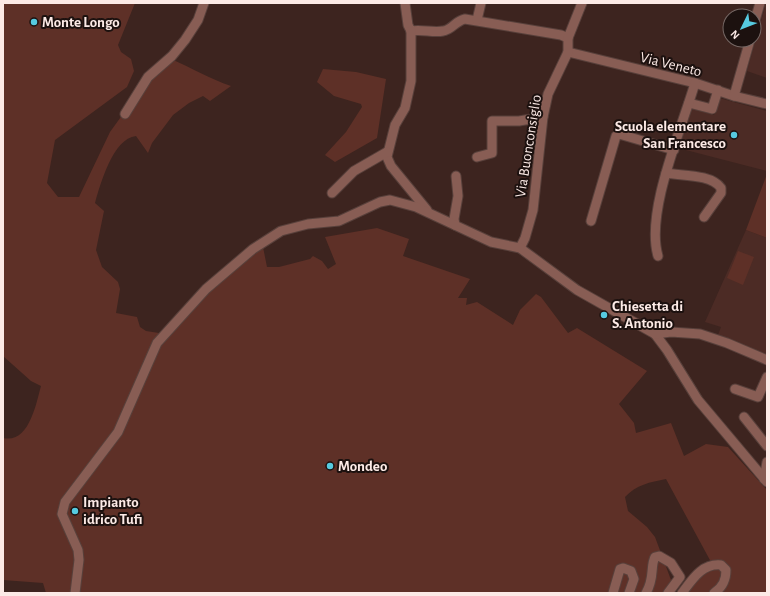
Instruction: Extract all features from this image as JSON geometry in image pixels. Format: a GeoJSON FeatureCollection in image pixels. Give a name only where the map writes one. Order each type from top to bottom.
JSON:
{"type":"FeatureCollection","features":[{"type":"Feature","properties":{"kind":"street"},"geometry":{"type":"LineString","coordinates":[[125,114],[148,77],[172,56],[185,40],[198,20],[204,3]]}},
{"type":"Feature","properties":{"kind":"street"},"geometry":{"type":"LineString","coordinates":[[405,3],[412,42],[410,86],[405,108],[395,125],[387,152],[387,157],[391,166],[403,178],[423,207],[432,214]]}},
{"type":"Feature","properties":{"kind":"street"},"geometry":{"type":"LineString","coordinates":[[477,20],[481,3]]}},
{"type":"Feature","properties":{"kind":"street","name":"Via Buonconsiglio"},"geometry":{"type":"LineString","coordinates":[[520,248],[525,238],[533,210],[548,94],[568,52],[568,38],[582,3]]}},
{"type":"Feature","properties":{"kind":"street"},"geometry":{"type":"LineString","coordinates":[[411,31],[443,31],[448,30],[461,20],[477,20],[561,35],[568,38]]}},
{"type":"Feature","properties":{"kind":"street"},"geometry":{"type":"LineString","coordinates":[[734,96],[748,48]]}},
{"type":"Feature","properties":{"kind":"street","name":"Via Veneto"},"geometry":{"type":"LineString","coordinates":[[568,52],[695,83],[734,96],[767,104]]}},
{"type":"Feature","properties":{"kind":"street"},"geometry":{"type":"LineString","coordinates":[[658,256],[656,243],[658,207],[666,173],[695,83]]}},
{"type":"Feature","properties":{"kind":"street"},"geometry":{"type":"LineString","coordinates":[[689,103],[712,109],[718,90]]}},
{"type":"Feature","properties":{"kind":"street"},"geometry":{"type":"LineString","coordinates":[[477,157],[492,153],[492,121],[519,121],[544,117]]}},
{"type":"Feature","properties":{"kind":"street"},"geometry":{"type":"LineString","coordinates":[[591,221],[616,136],[620,134],[674,150]]}},
{"type":"Feature","properties":{"kind":"street"},"geometry":{"type":"LineString","coordinates":[[332,193],[354,171],[387,152]]}},
{"type":"Feature","properties":{"kind":"street"},"geometry":{"type":"LineString","coordinates":[[666,173],[704,179],[718,183],[721,188],[721,193],[704,217]]}},
{"type":"Feature","properties":{"kind":"street"},"geometry":{"type":"LineString","coordinates":[[456,176],[458,196],[454,219],[456,225]]}},
{"type":"Feature","properties":{"kind":"street"},"geometry":{"type":"LineString","coordinates":[[75,593],[79,560],[78,550],[62,514],[64,502],[118,432],[156,343],[206,289],[253,249],[281,231],[308,224],[339,221],[380,202],[395,201],[432,214],[491,242],[520,248],[577,290],[654,334],[668,350],[695,396],[766,480]]}},
{"type":"Feature","properties":{"kind":"street"},"geometry":{"type":"LineString","coordinates":[[654,334],[671,332],[700,334],[727,343],[767,360]]}},
{"type":"Feature","properties":{"kind":"street"},"geometry":{"type":"LineString","coordinates":[[735,389],[758,397],[767,377]]}},
{"type":"Feature","properties":{"kind":"street"},"geometry":{"type":"LineString","coordinates":[[744,418],[767,446]]}},
{"type":"Feature","properties":{"kind":"street"},"geometry":{"type":"LineString","coordinates":[[766,480],[767,462]]}},
{"type":"Feature","properties":{"kind":"street"},"geometry":{"type":"LineString","coordinates":[[646,593],[652,580],[653,561],[655,557],[659,556],[670,563],[680,577],[668,593]]}},
{"type":"Feature","properties":{"kind":"street"},"geometry":{"type":"LineString","coordinates":[[682,593],[704,568],[715,564],[721,565],[726,570],[726,578],[722,586],[714,593]]}},
{"type":"Feature","properties":{"kind":"street"},"geometry":{"type":"LineString","coordinates":[[613,593],[620,569],[623,568],[631,571],[634,578],[629,593]]}},
{"type":"Feature","properties":{"kind":"shaded area"},"geometry":{"type":"Polygon","coordinates":[[[3,3],[135,3],[118,45],[121,52],[131,59],[134,71],[127,87],[55,140],[47,183],[58,197],[79,197],[110,132],[149,78],[171,59],[231,86],[210,101],[203,96],[189,103],[173,115],[152,143],[148,153],[136,136],[128,139],[114,153],[104,174],[95,203],[104,211],[96,250],[102,267],[118,282],[120,289],[116,313],[137,317],[140,327],[146,331],[159,333],[158,336],[199,297],[263,247],[267,267],[279,267],[310,259],[313,256],[322,261],[328,269],[336,264],[325,237],[377,228],[409,239],[403,256],[470,279],[458,298],[467,298],[466,305],[477,302],[513,325],[520,310],[536,294],[541,297],[568,333],[577,328],[647,371],[619,404],[634,423],[636,433],[671,423],[684,456],[706,444],[728,447],[767,490],[767,593],[680,593],[711,562],[666,479],[639,487],[625,497],[628,511],[647,527],[655,537],[671,580],[670,593],[46,593],[43,583],[3,580],[3,438],[12,438],[19,435],[25,429],[34,412],[41,386],[31,381],[3,356],[3,3]]]}},
{"type":"Feature","properties":{"kind":"shaded area"},"geometry":{"type":"Polygon","coordinates":[[[763,3],[767,3],[767,78],[747,71],[753,48],[762,48],[762,18],[765,7],[762,6],[763,3]]]}},
{"type":"Feature","properties":{"kind":"shaded area"},"geometry":{"type":"Polygon","coordinates":[[[323,69],[356,72],[386,79],[377,138],[335,162],[325,155],[346,132],[362,107],[361,104],[334,96],[317,82],[323,69]]]}},
{"type":"Feature","properties":{"kind":"shaded area"},"geometry":{"type":"Polygon","coordinates":[[[719,98],[767,111],[767,171],[678,148],[689,108],[714,115],[719,98]]]}},
{"type":"Feature","properties":{"kind":"shaded area"},"geometry":{"type":"Polygon","coordinates":[[[767,174],[767,238],[746,230],[767,174]]]}},
{"type":"Feature","properties":{"kind":"shaded area"},"geometry":{"type":"Polygon","coordinates":[[[746,230],[767,238],[767,360],[718,335],[721,327],[705,322],[746,230]]]}},
{"type":"Feature","properties":{"kind":"shaded area"},"geometry":{"type":"Polygon","coordinates":[[[738,251],[754,257],[743,285],[727,278],[738,251]]]}},
{"type":"Feature","properties":{"kind":"place","name":"Monte Longo"},"geometry":{"type":"Point","coordinates":[34,22]}},
{"type":"Feature","properties":{"kind":"place","name":"Scuola elementare San Francesco"},"geometry":{"type":"Point","coordinates":[734,135]}},
{"type":"Feature","properties":{"kind":"place","name":"Chiesetta di S. Antonio"},"geometry":{"type":"Point","coordinates":[604,315]}},
{"type":"Feature","properties":{"kind":"place","name":"Mondeo"},"geometry":{"type":"Point","coordinates":[330,466]}},
{"type":"Feature","properties":{"kind":"place","name":"Impianto idrico Tufi"},"geometry":{"type":"Point","coordinates":[75,511]}}]}
